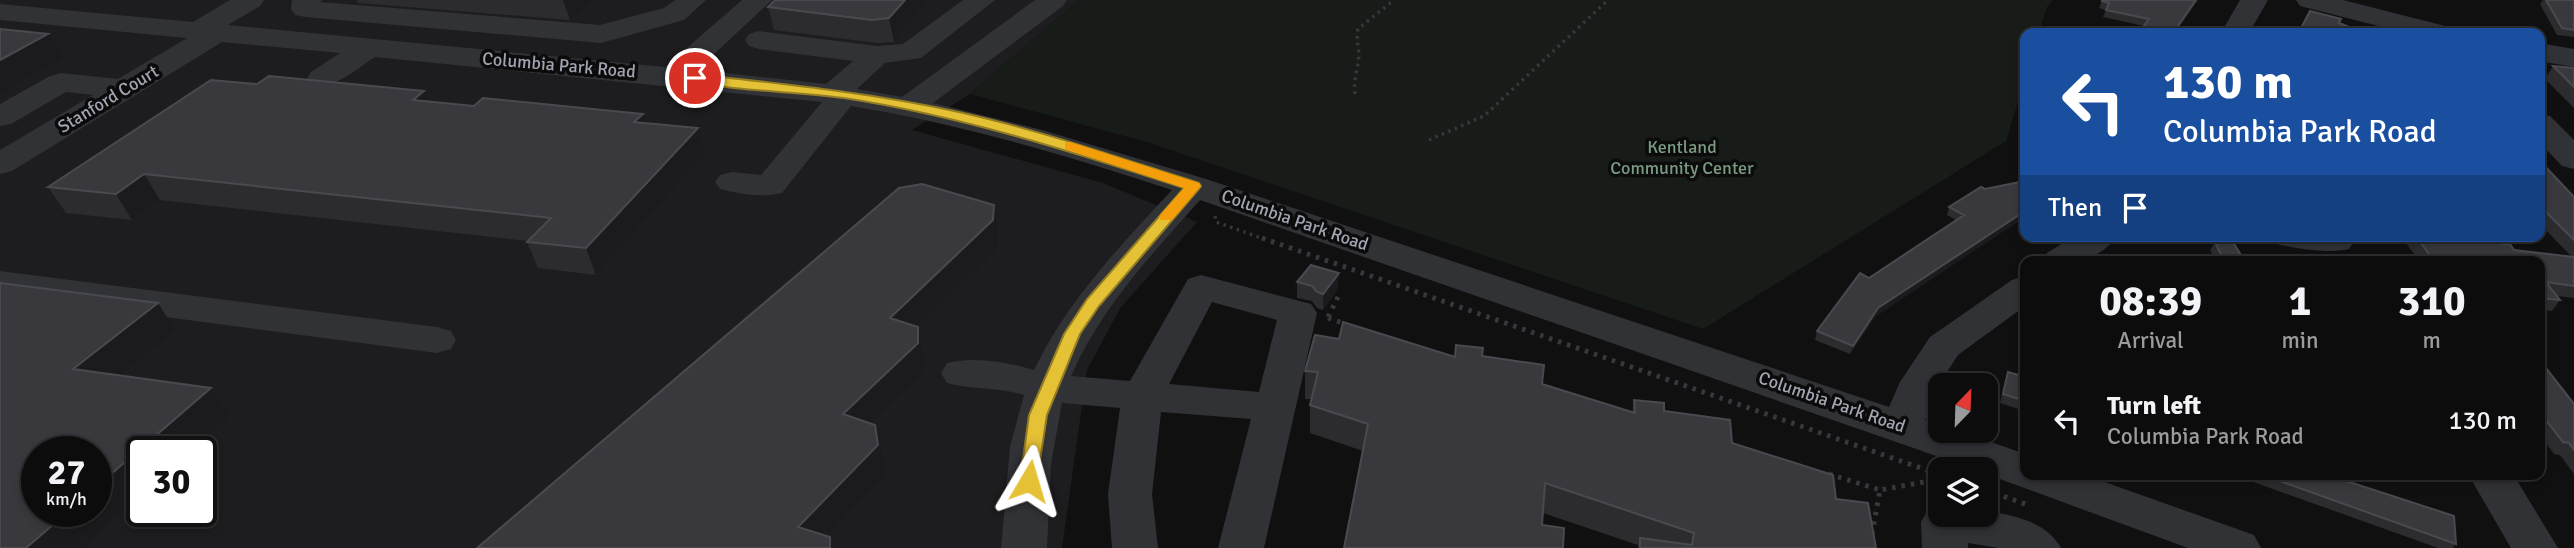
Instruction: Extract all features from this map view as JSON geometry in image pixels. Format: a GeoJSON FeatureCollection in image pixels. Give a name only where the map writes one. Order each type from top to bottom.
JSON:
{"type":"FeatureCollection","features":[{"type":"Feature","properties":{"kind":"street","name":"Stanford Court"},"geometry":{"type":"LineString","coordinates":[[0,164],[123,89],[250,0]]}},
{"type":"Feature","properties":{"kind":"street"},"geometry":{"type":"LineString","coordinates":[[308,0],[304,2],[305,9],[601,34],[674,14],[692,0]]}},
{"type":"Feature","properties":{"kind":"street"},"geometry":{"type":"LineString","coordinates":[[701,0],[756,2]]}},
{"type":"Feature","properties":{"kind":"street"},"geometry":{"type":"LineString","coordinates":[[759,40],[877,55],[911,52],[981,0]]}},
{"type":"Feature","properties":{"kind":"street"},"geometry":{"type":"LineString","coordinates":[[910,106],[1053,0]]}},
{"type":"Feature","properties":{"kind":"street"},"geometry":{"type":"LineString","coordinates":[[2238,28],[2254,0]]}},
{"type":"Feature","properties":{"kind":"street"},"geometry":{"type":"LineString","coordinates":[[2310,0],[2419,28]]}},
{"type":"Feature","properties":{"kind":"street"},"geometry":{"type":"LineString","coordinates":[[673,76],[756,2]]}},
{"type":"Feature","properties":{"kind":"street","name":"Columbia Park Road"},"geometry":{"type":"LineString","coordinates":[[0,12],[673,76],[839,94],[910,106],[1053,141],[1208,191],[1902,426],[2020,469]]}},
{"type":"Feature","properties":{"kind":"street"},"geometry":{"type":"LineString","coordinates":[[322,78],[369,48]]}},
{"type":"Feature","properties":{"kind":"street"},"geometry":{"type":"LineString","coordinates":[[2545,53],[2574,58]]}},
{"type":"Feature","properties":{"kind":"street"},"geometry":{"type":"LineString","coordinates":[[732,182],[770,186],[839,94],[877,55]]}},
{"type":"Feature","properties":{"kind":"street"},"geometry":{"type":"LineString","coordinates":[[0,117],[61,82],[123,89]]}},
{"type":"Feature","properties":{"kind":"street"},"geometry":{"type":"LineString","coordinates":[[2545,129],[2574,159]]}},
{"type":"Feature","properties":{"kind":"street"},"geometry":{"type":"LineString","coordinates":[[1024,548],[1038,415],[1047,388],[1072,334],[1093,302],[1208,191]]}},
{"type":"Feature","properties":{"kind":"street"},"geometry":{"type":"LineString","coordinates":[[2068,256],[2090,242]]}},
{"type":"Feature","properties":{"kind":"street"},"geometry":{"type":"LineString","coordinates":[[2320,242],[2340,246]]}},
{"type":"Feature","properties":{"kind":"street"},"geometry":{"type":"LineString","coordinates":[[0,283],[437,340]]}},
{"type":"Feature","properties":{"kind":"street"},"geometry":{"type":"LineString","coordinates":[[1135,548],[1130,494],[1142,396],[1201,287],[1298,313],[1273,407],[1241,548]]}},
{"type":"Feature","properties":{"kind":"street"},"geometry":{"type":"LineString","coordinates":[[1902,426],[1920,382],[1944,346],[2020,292]]}},
{"type":"Feature","properties":{"kind":"street"},"geometry":{"type":"LineString","coordinates":[[961,373],[1012,377],[1047,388],[1273,407]]}},
{"type":"Feature","properties":{"kind":"street"},"geometry":{"type":"LineString","coordinates":[[2051,480],[2238,548]]}},
{"type":"Feature","properties":{"kind":"street"},"geometry":{"type":"LineString","coordinates":[[2494,480],[2535,548]]}},
{"type":"Feature","properties":{"kind":"street"},"geometry":{"type":"LineString","coordinates":[[1945,548],[1944,522],[2007,531],[2038,548]]}},
{"type":"Feature","properties":{"kind":"path"},"geometry":{"type":"LineString","coordinates":[[1355,94],[1353,78],[1359,54],[1356,41],[1358,29],[1394,0]]}},
{"type":"Feature","properties":{"kind":"path"},"geometry":{"type":"LineString","coordinates":[[1429,140],[1484,116],[1608,0]]}},
{"type":"Feature","properties":{"kind":"path"},"geometry":{"type":"LineString","coordinates":[[1208,191],[1216,222],[1928,470]]}},
{"type":"Feature","properties":{"kind":"path"},"geometry":{"type":"LineString","coordinates":[[1327,318],[1353,326]]}},
{"type":"Feature","properties":{"kind":"path"},"geometry":{"type":"LineString","coordinates":[[1827,474],[1880,490],[1924,482],[1928,478]]}},
{"type":"Feature","properties":{"kind":"path"},"geometry":{"type":"LineString","coordinates":[[1873,539],[1872,530],[1880,490]]}},
{"type":"Feature","properties":{"kind":"shaded area"},"geometry":{"type":"Polygon","coordinates":[[[0,0],[1079,0],[970,94],[912,130],[1103,183],[1197,222],[1121,307],[1087,370],[1062,548],[0,548],[0,0]]]}},
{"type":"Feature","properties":{"kind":"green space","name":"Kentland Community Center"},"geometry":{"type":"Polygon","coordinates":[[[1079,0],[2053,0],[2047,7],[2041,28],[2020,28],[2020,95],[2006,141],[1703,329],[1150,143],[970,94],[1079,0]]]}},
{"type":"Feature","properties":{"kind":"building"},"geometry":{"type":"Polygon","coordinates":[[[775,0],[905,0],[889,18],[872,20],[768,7],[775,0]]]}},
{"type":"Feature","properties":{"kind":"building"},"geometry":{"type":"Polygon","coordinates":[[[2196,0],[2176,28],[2142,28],[2149,19],[2106,10],[2109,3],[2102,1],[2196,0]]]}},
{"type":"Feature","properties":{"kind":"building"},"geometry":{"type":"Polygon","coordinates":[[[2546,0],[2574,0],[2574,30],[2562,28],[2546,0]]]}},
{"type":"Feature","properties":{"kind":"building"},"geometry":{"type":"Polygon","coordinates":[[[2310,11],[2341,19],[2339,23],[2349,27],[2347,28],[2301,28],[2310,11]]]}},
{"type":"Feature","properties":{"kind":"building"},"geometry":{"type":"Polygon","coordinates":[[[0,29],[48,34],[0,60],[0,29]]]}},
{"type":"Feature","properties":{"kind":"building"},"geometry":{"type":"Polygon","coordinates":[[[2553,66],[2574,68],[2574,87],[2553,66]]]}},
{"type":"Feature","properties":{"kind":"building"},"geometry":{"type":"Polygon","coordinates":[[[269,76],[424,91],[413,100],[474,106],[483,98],[643,114],[634,122],[698,128],[586,248],[527,242],[551,218],[144,174],[116,194],[48,187],[211,80],[257,84],[269,76]]]}},
{"type":"Feature","properties":{"kind":"building"},"geometry":{"type":"Polygon","coordinates":[[[2545,166],[2574,197],[2574,240],[2545,211],[2545,166]]]}},
{"type":"Feature","properties":{"kind":"building"},"geometry":{"type":"Polygon","coordinates":[[[2020,182],[2020,214],[1878,308],[1853,346],[1817,331],[1860,273],[1869,278],[1964,215],[1949,207],[1981,187],[1985,189],[2020,182]]]}},
{"type":"Feature","properties":{"kind":"building"},"geometry":{"type":"Polygon","coordinates":[[[922,184],[994,205],[993,220],[890,318],[918,327],[918,343],[843,414],[875,425],[878,445],[798,527],[830,537],[830,548],[477,548],[899,188],[922,184]]]}},
{"type":"Feature","properties":{"kind":"building"},"geometry":{"type":"Polygon","coordinates":[[[2215,242],[2233,242],[2241,255],[2249,256],[2222,256],[2215,242]]]}},
{"type":"Feature","properties":{"kind":"building"},"geometry":{"type":"Polygon","coordinates":[[[2420,242],[2502,242],[2510,244],[2514,250],[2574,257],[2574,286],[2546,282],[2560,300],[2545,299],[2545,256],[2430,256],[2420,242]]]}},
{"type":"Feature","properties":{"kind":"building"},"geometry":{"type":"Polygon","coordinates":[[[1311,265],[1339,273],[1323,294],[1312,286],[1297,282],[1311,265]]]}},
{"type":"Feature","properties":{"kind":"building"},"geometry":{"type":"Polygon","coordinates":[[[0,283],[158,303],[73,369],[211,388],[155,436],[126,436],[126,461],[112,473],[112,436],[21,436],[21,527],[50,527],[26,548],[0,548],[0,283]]]}},
{"type":"Feature","properties":{"kind":"building"},"geometry":{"type":"Polygon","coordinates":[[[1343,322],[1455,357],[1456,345],[1483,348],[1482,356],[1544,365],[1542,384],[1635,413],[1634,400],[1664,403],[1664,411],[1730,420],[1732,443],[1833,475],[1836,499],[1868,503],[1876,548],[1640,548],[1640,538],[1692,545],[1694,533],[1545,483],[1542,525],[1564,528],[1563,548],[1344,548],[1368,424],[1310,405],[1318,372],[1305,371],[1315,335],[1339,339],[1343,322]]]}},
{"type":"Feature","properties":{"kind":"building"},"geometry":{"type":"Polygon","coordinates":[[[2545,367],[2574,404],[2574,450],[2569,443],[2563,442],[2545,419],[2545,367]]]}},
{"type":"Feature","properties":{"kind":"building"},"geometry":{"type":"Polygon","coordinates":[[[2008,372],[2020,376],[2020,399],[2003,394],[2008,372]]]}},
{"type":"Feature","properties":{"kind":"building"},"geometry":{"type":"Polygon","coordinates":[[[2277,480],[2343,480],[2454,516],[2456,544],[2277,480]]]}},
{"type":"Feature","properties":{"kind":"slow traffic"},"geometry":{"type":"LineString","coordinates":[[1070,146],[1194,186],[1166,217]]}},
{"type":"Feature","properties":{"kind":"route"},"geometry":{"type":"LineString","coordinates":[[695,78],[844,94],[895,103],[1053,141],[1194,186],[1093,302],[1072,334],[1049,381],[1038,415],[1029,481]]}}]}
